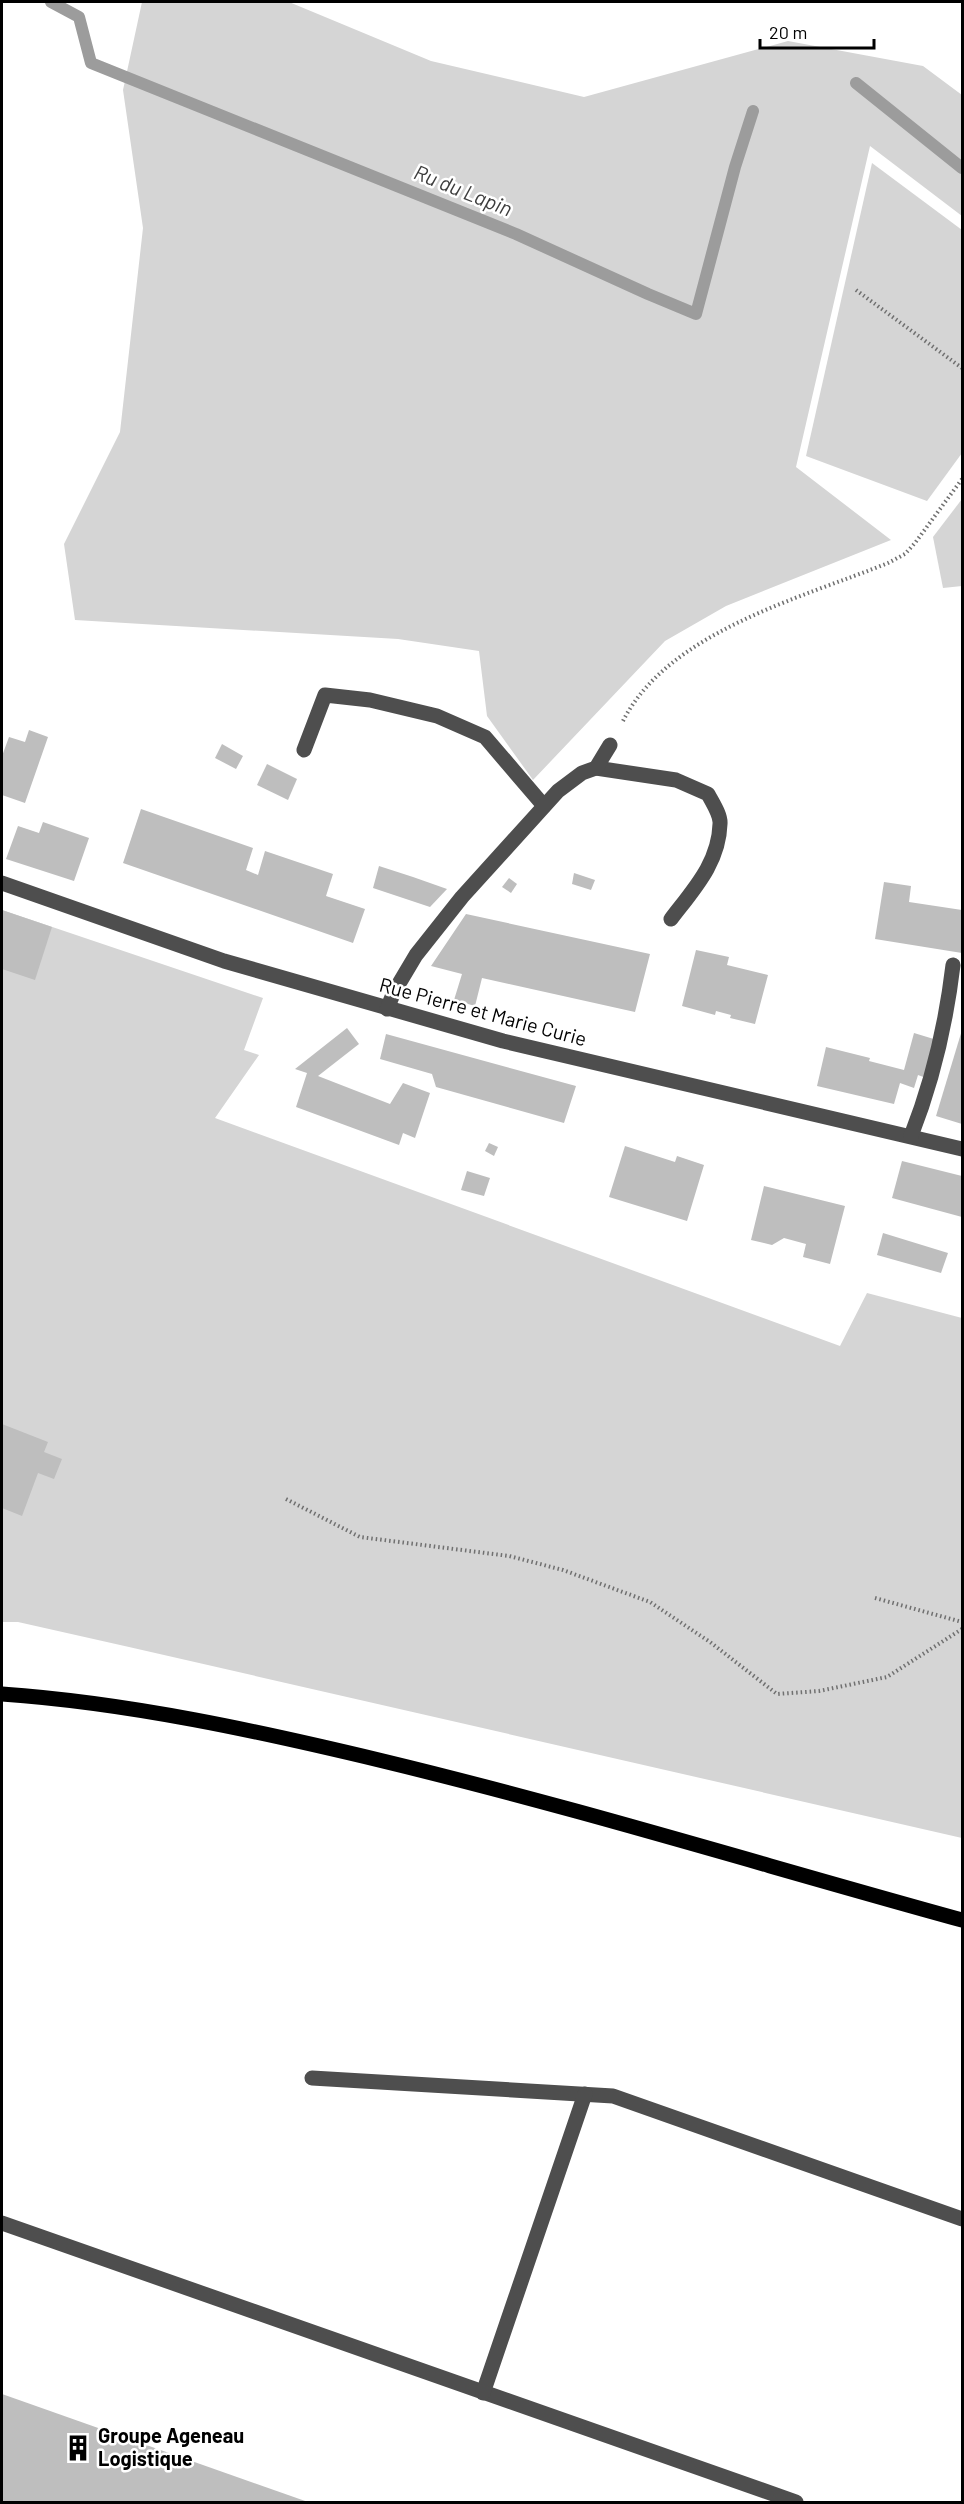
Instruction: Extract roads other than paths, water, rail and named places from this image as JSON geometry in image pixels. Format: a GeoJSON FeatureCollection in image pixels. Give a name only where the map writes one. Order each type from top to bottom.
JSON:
{"type":"FeatureCollection","features":[{"type":"Feature","properties":{"kind":"main road"},"geometry":{"type":"LineString","coordinates":[[2,1694],[118,1708],[306,1743],[510,1792],[963,1920]]}},
{"type":"Feature","properties":{"kind":"street"},"geometry":{"type":"LineString","coordinates":[[304,750],[325,694],[370,700],[437,716],[485,736],[544,806]]}},
{"type":"Feature","properties":{"kind":"street"},"geometry":{"type":"LineString","coordinates":[[387,1009],[394,992],[416,955],[462,897],[544,806],[574,779],[596,768],[610,746]]}},
{"type":"Feature","properties":{"kind":"street"},"geometry":{"type":"LineString","coordinates":[[596,768],[676,780],[708,794],[721,822],[715,850],[704,879],[671,919]]}},
{"type":"Feature","properties":{"kind":"street","name":"Rue Pierre et Marie Curie"},"geometry":{"type":"LineString","coordinates":[[2,883],[224,960],[387,1009],[503,1041],[963,1149]]}},
{"type":"Feature","properties":{"kind":"street"},"geometry":{"type":"LineString","coordinates":[[911,1136],[929,1090],[948,1011],[953,964]]}},
{"type":"Feature","properties":{"kind":"street"},"geometry":{"type":"LineString","coordinates":[[312,2078],[613,2096],[963,2219]]}},
{"type":"Feature","properties":{"kind":"street"},"geometry":{"type":"LineString","coordinates":[[483,2393],[585,2094]]}},
{"type":"Feature","properties":{"kind":"street"},"geometry":{"type":"LineString","coordinates":[[2,2223],[796,2502]]}},
{"type":"Feature","properties":{"kind":"waterway","name":"Ru du Lapin"},"geometry":{"type":"LineString","coordinates":[[51,2],[79,17],[91,63],[516,234],[696,314],[735,167],[753,111]]}},
{"type":"Feature","properties":{"kind":"waterway","name":"Ru du Lapin"},"geometry":{"type":"LineString","coordinates":[[856,83],[962,168]]}},
{"type":"Feature","properties":{"kind":"place","name":"Groupe Ageneau Logistique"},"geometry":{"type":"Point","coordinates":[78,2448]}}]}
